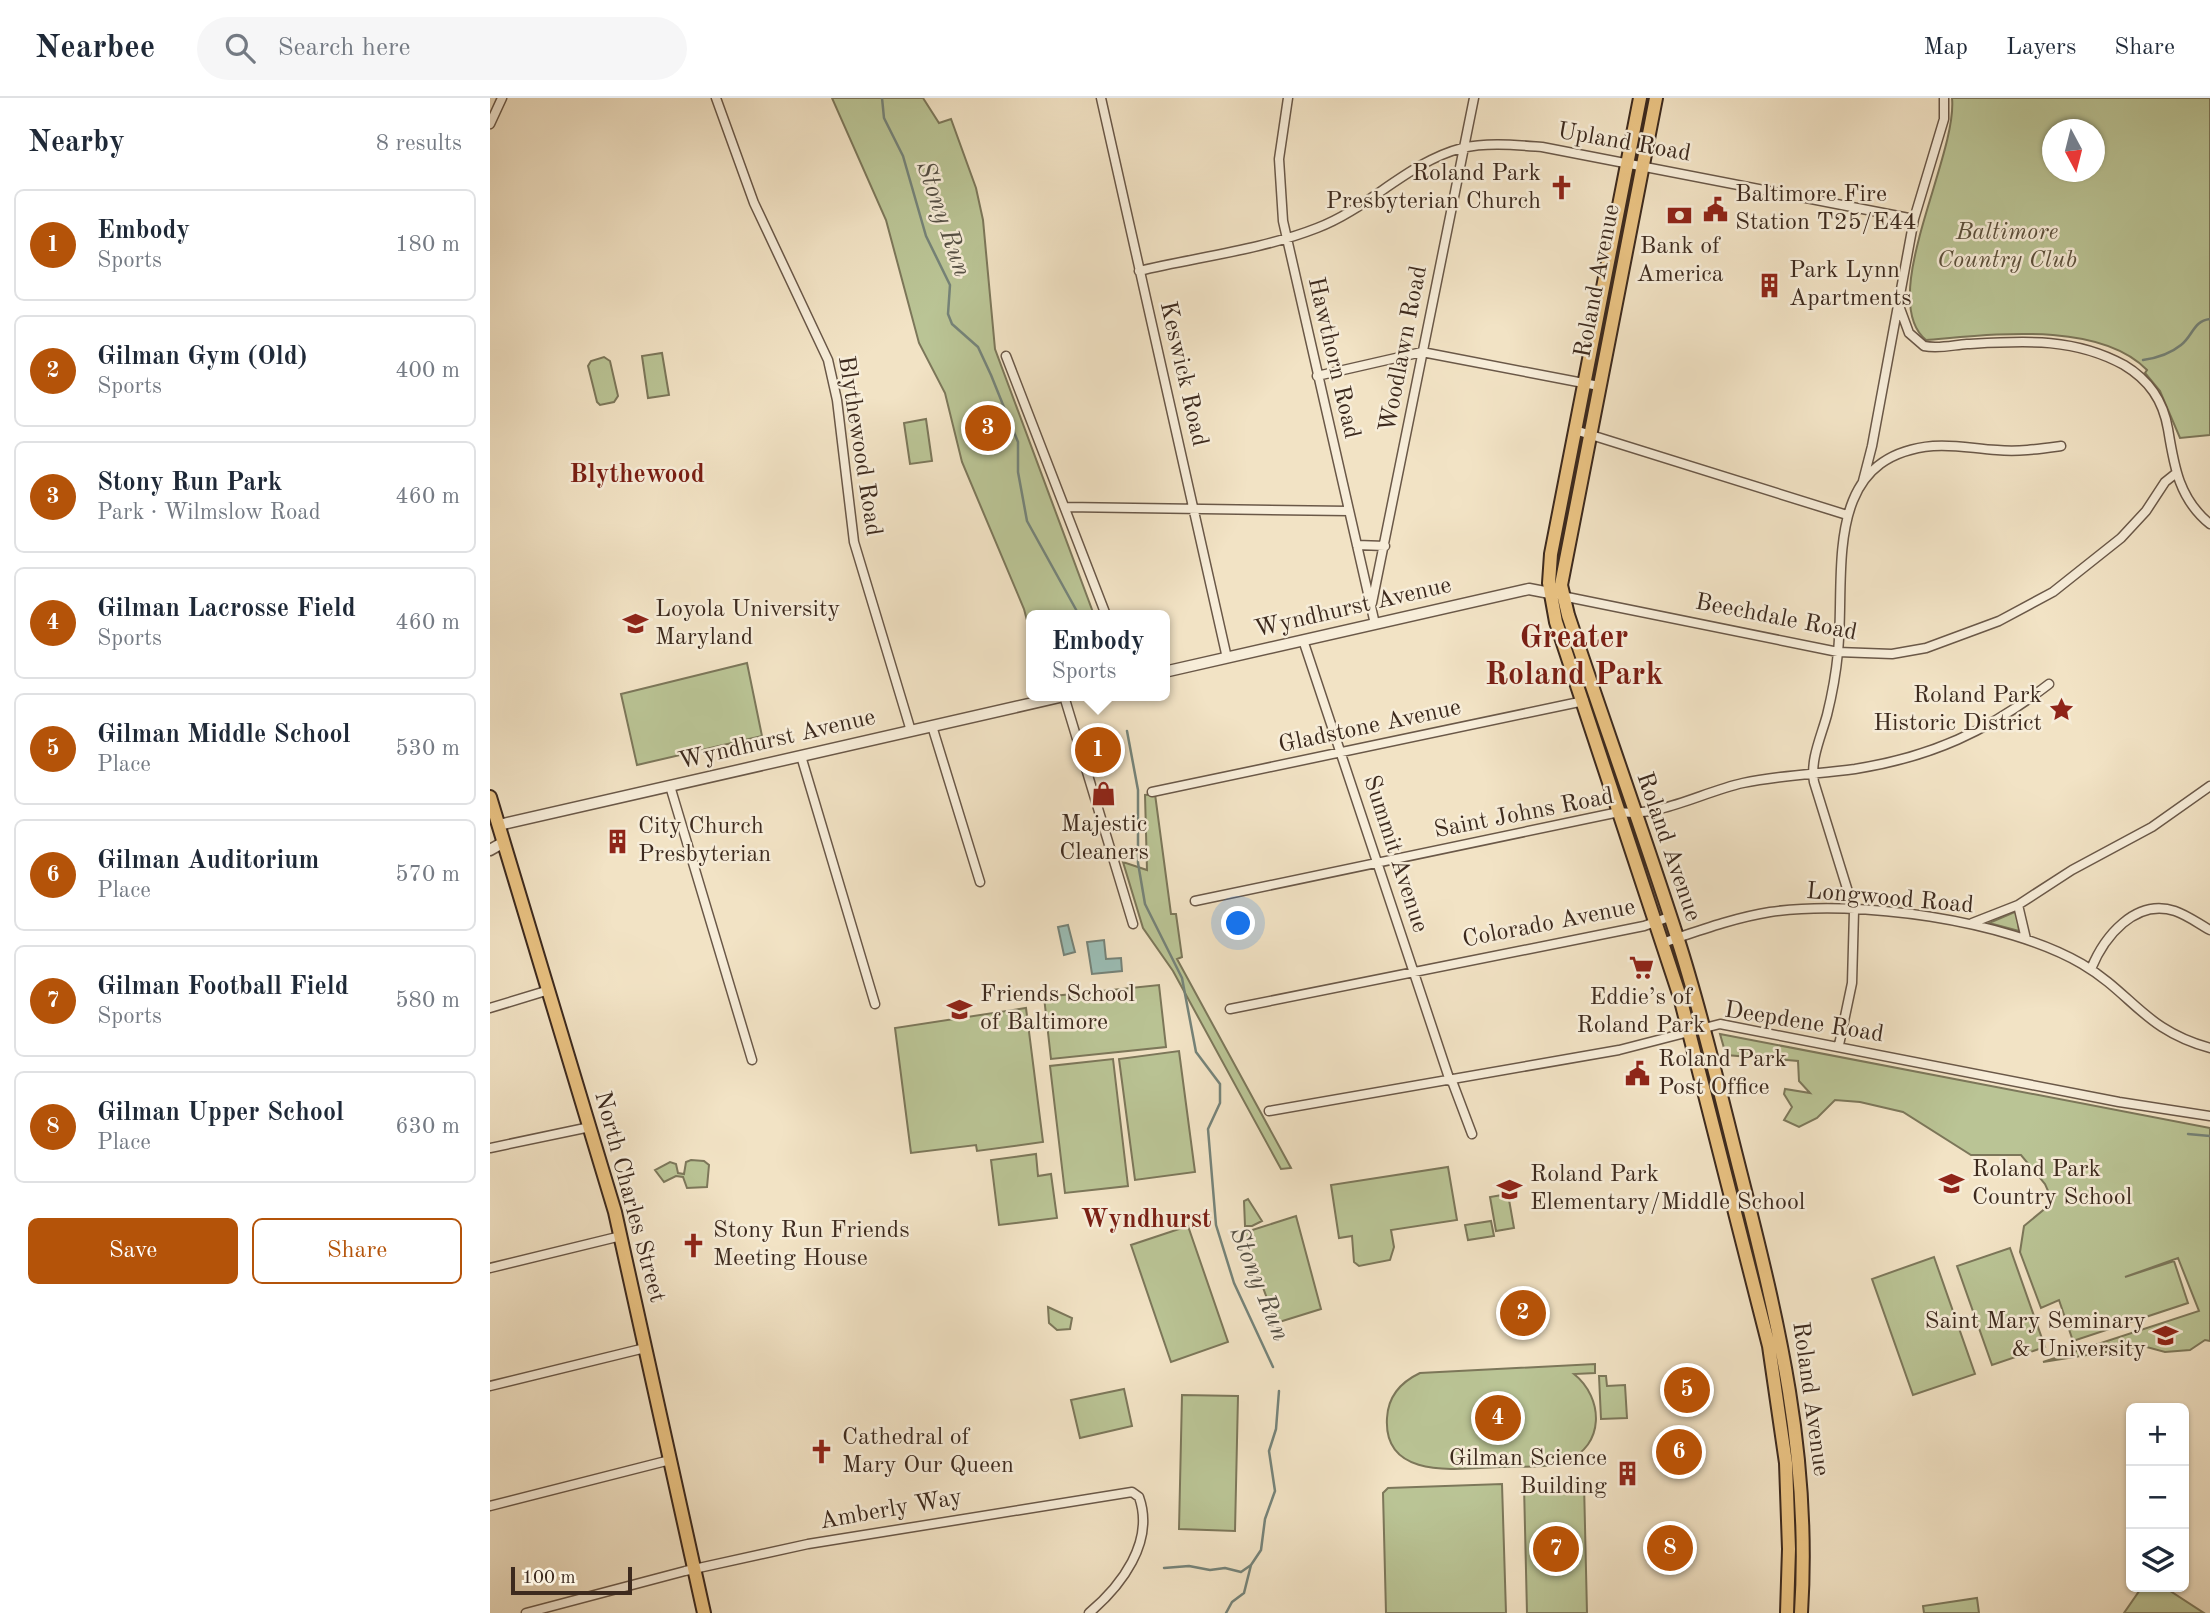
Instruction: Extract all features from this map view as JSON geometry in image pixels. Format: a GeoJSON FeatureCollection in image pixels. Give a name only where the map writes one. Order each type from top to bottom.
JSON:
{"type":"FeatureCollection","features":[{"type":"Feature","properties":{"kind":"main road","name":"Roland Avenue"},"geometry":{"type":"LineString","coordinates":[[1640,98],[1551,554],[1556,622],[1690,1034],[1774,1371],[1788,1496],[1787,1613]]}},
{"type":"Feature","properties":{"kind":"main road","name":"Roland Avenue"},"geometry":{"type":"LineString","coordinates":[[1656,98],[1556,594],[1596,699],[1677,938],[1773,1301],[1792,1394],[1803,1510],[1801,1613]]}},
{"type":"Feature","properties":{"kind":"main road","name":"North Charles Street"},"geometry":{"type":"LineString","coordinates":[[490,797],[621,1236],[704,1613]]}},
{"type":"Feature","properties":{"kind":"street"},"geometry":{"type":"LineString","coordinates":[[490,124],[502,98]]}},
{"type":"Feature","properties":{"kind":"street","name":"Blythewood Road"},"geometry":{"type":"LineString","coordinates":[[716,98],[754,203],[828,360],[837,400],[854,542],[911,731]]}},
{"type":"Feature","properties":{"kind":"street","name":"Keswick Road"},"geometry":{"type":"LineString","coordinates":[[1101,98],[1227,658]]}},
{"type":"Feature","properties":{"kind":"street","name":"Hawthorn Road"},"geometry":{"type":"LineString","coordinates":[[1288,98],[1282,127],[1278,174],[1286,238],[1375,624]]}},
{"type":"Feature","properties":{"kind":"street","name":"Woodlawn Road"},"geometry":{"type":"LineString","coordinates":[[1371,608],[1474,98]]}},
{"type":"Feature","properties":{"kind":"street"},"geometry":{"type":"LineString","coordinates":[[1839,1045],[1852,983],[1854,911],[1812,773],[1833,688],[1838,652],[1839,578],[1847,515],[1863,482],[1872,446],[1914,219],[1944,119],[1944,98]]}},
{"type":"Feature","properties":{"kind":"street","name":"Upland Road"},"geometry":{"type":"LineString","coordinates":[[1139,271],[1286,238],[1338,219],[1425,165],[1464,148],[1502,145],[1542,147],[1628,162],[1914,219]]}},
{"type":"Feature","properties":{"kind":"street"},"geometry":{"type":"LineString","coordinates":[[1898,303],[1909,332],[1920,344],[1928,347],[2053,342],[2081,346],[2112,359],[2139,375],[2158,397],[2165,413],[2175,474],[2190,502],[2210,524]]}},
{"type":"Feature","properties":{"kind":"street"},"geometry":{"type":"LineString","coordinates":[[1892,333],[1909,332]]}},
{"type":"Feature","properties":{"kind":"street"},"geometry":{"type":"LineString","coordinates":[[1317,376],[1423,352],[1599,386]]}},
{"type":"Feature","properties":{"kind":"street"},"geometry":{"type":"LineString","coordinates":[[1006,356],[1104,610]]}},
{"type":"Feature","properties":{"kind":"street"},"geometry":{"type":"LineString","coordinates":[[1575,430],[1847,515]]}},
{"type":"Feature","properties":{"kind":"street"},"geometry":{"type":"LineString","coordinates":[[1872,446],[1876,452],[1893,457]]}},
{"type":"Feature","properties":{"kind":"street"},"geometry":{"type":"LineString","coordinates":[[1863,482],[1879,465],[1893,457],[1934,446],[2019,451],[2061,446]]}},
{"type":"Feature","properties":{"kind":"street","name":"Beechdale Road"},"geometry":{"type":"LineString","coordinates":[[1556,594],[1838,652],[1892,654],[1926,648],[1999,621],[2028,607],[2104,555],[2175,474]]}},
{"type":"Feature","properties":{"kind":"street"},"geometry":{"type":"LineString","coordinates":[[1065,507],[1349,511]]}},
{"type":"Feature","properties":{"kind":"street"},"geometry":{"type":"LineString","coordinates":[[1357,545],[1385,546]]}},
{"type":"Feature","properties":{"kind":"street","name":"Wyndhurst Avenue"},"geometry":{"type":"LineString","coordinates":[[1170,671],[1529,589],[1556,594]]}},
{"type":"Feature","properties":{"kind":"street","name":"Summit Avenue"},"geometry":{"type":"LineString","coordinates":[[1303,640],[1451,1081],[1472,1134]]}},
{"type":"Feature","properties":{"kind":"street","name":"Saint Johns Road"},"geometry":{"type":"LineString","coordinates":[[1195,901],[1619,812],[1651,812],[1743,783],[1895,761],[1962,739],[2011,713],[2049,684]]}},
{"type":"Feature","properties":{"kind":"street","name":"Gladstone Avenue"},"geometry":{"type":"LineString","coordinates":[[1152,792],[1241,775],[1341,750],[1596,699]]}},
{"type":"Feature","properties":{"kind":"street","name":"Wyndhurst Avenue"},"geometry":{"type":"LineString","coordinates":[[499,825],[1042,701]]}},
{"type":"Feature","properties":{"kind":"street"},"geometry":{"type":"LineString","coordinates":[[1066,701],[1133,924]]}},
{"type":"Feature","properties":{"kind":"street"},"geometry":{"type":"LineString","coordinates":[[932,726],[980,882]]}},
{"type":"Feature","properties":{"kind":"street"},"geometry":{"type":"LineString","coordinates":[[801,756],[875,1004]]}},
{"type":"Feature","properties":{"kind":"street"},"geometry":{"type":"LineString","coordinates":[[1972,923],[2018,905],[2072,870],[2166,818],[2210,785]]}},
{"type":"Feature","properties":{"kind":"street"},"geometry":{"type":"LineString","coordinates":[[670,786],[752,1060]]}},
{"type":"Feature","properties":{"kind":"street"},"geometry":{"type":"LineString","coordinates":[[490,850],[504,842]]}},
{"type":"Feature","properties":{"kind":"street"},"geometry":{"type":"LineString","coordinates":[[2018,905],[2026,939]]}},
{"type":"Feature","properties":{"kind":"street","name":"Longwood Road"},"geometry":{"type":"LineString","coordinates":[[1662,943],[1729,921],[1772,912],[1854,911],[1972,923],[2026,939],[2091,969],[2159,1027],[2210,1048]]}},
{"type":"Feature","properties":{"kind":"street"},"geometry":{"type":"LineString","coordinates":[[2091,969],[2106,942],[2119,926],[2145,912],[2174,911],[2210,930]]}},
{"type":"Feature","properties":{"kind":"street","name":"Colorado Avenue"},"geometry":{"type":"LineString","coordinates":[[1230,1009],[1669,917]]}},
{"type":"Feature","properties":{"kind":"street"},"geometry":{"type":"LineString","coordinates":[[490,1008],[549,990]]}},
{"type":"Feature","properties":{"kind":"street","name":"Deepdene Road"},"geometry":{"type":"LineString","coordinates":[[1269,1111],[1619,1050],[1690,1034],[1720,1024],[1839,1045],[2119,1102],[2210,1116]]}},
{"type":"Feature","properties":{"kind":"street"},"geometry":{"type":"LineString","coordinates":[[490,1148],[590,1127]]}},
{"type":"Feature","properties":{"kind":"street"},"geometry":{"type":"LineString","coordinates":[[490,1268],[621,1236]]}},
{"type":"Feature","properties":{"kind":"street"},"geometry":{"type":"LineString","coordinates":[[490,1386],[645,1348]]}},
{"type":"Feature","properties":{"kind":"street"},"geometry":{"type":"LineString","coordinates":[[490,1506],[670,1460]]}},
{"type":"Feature","properties":{"kind":"street","name":"Amberly Way"},"geometry":{"type":"LineString","coordinates":[[526,1613],[694,1569],[808,1544],[1124,1492],[1137,1494],[1141,1501],[1142,1523],[1132,1562],[1115,1589],[1089,1613]]}},
{"type":"Feature","properties":{"kind":"green space"},"geometry":{"type":"Polygon","coordinates":[[[832,98],[923,98],[939,123],[951,119],[976,188],[983,220],[995,349],[1092,610],[1026,610],[1026,617],[962,462],[945,393],[919,343],[886,220],[832,98]]]}},
{"type":"Feature","properties":{"kind":"green space","name":"Baltimore Country Club"},"geometry":{"type":"Polygon","coordinates":[[[1952,98],[2210,98],[2210,435],[2180,438],[2160,391],[2145,373],[2147,370],[2126,354],[2101,344],[2042,334],[1926,340],[1913,320],[1910,293],[1922,225],[1951,123],[1952,98]]]}},
{"type":"Feature","properties":{"kind":"green space"},"geometry":{"type":"Polygon","coordinates":[[[662,353],[669,395],[648,398],[642,356],[662,353]]]}},
{"type":"Feature","properties":{"kind":"green space"},"geometry":{"type":"Polygon","coordinates":[[[604,357],[610,361],[618,396],[614,402],[600,405],[588,366],[591,361],[604,357]]]}},
{"type":"Feature","properties":{"kind":"green space"},"geometry":{"type":"Polygon","coordinates":[[[926,419],[932,461],[910,464],[904,423],[926,419]]]}},
{"type":"Feature","properties":{"kind":"green space"},"geometry":{"type":"Polygon","coordinates":[[[747,663],[762,736],[637,765],[621,694],[747,663]]]}},
{"type":"Feature","properties":{"kind":"green space"},"geometry":{"type":"Polygon","coordinates":[[[1155,794],[1171,914],[1176,914],[1182,957],[1177,959],[1291,1168],[1281,1169],[1173,971],[1143,928],[1123,862],[1147,870],[1145,795],[1155,794]]]}},
{"type":"Feature","properties":{"kind":"green space"},"geometry":{"type":"Polygon","coordinates":[[[2017,911],[2019,931],[1989,923],[2017,911]]]}},
{"type":"Feature","properties":{"kind":"green space"},"geometry":{"type":"Polygon","coordinates":[[[1159,985],[1166,1047],[1051,1059],[1044,997],[1159,985]]]}},
{"type":"Feature","properties":{"kind":"green space"},"geometry":{"type":"Polygon","coordinates":[[[1026,1008],[1043,1142],[977,1151],[976,1145],[911,1153],[895,1028],[1026,1008]]]}},
{"type":"Feature","properties":{"kind":"green space"},"geometry":{"type":"Polygon","coordinates":[[[1720,1034],[2210,1128],[2210,1341],[2205,1340],[2190,1350],[2165,1352],[2143,1346],[2043,1362],[2199,1311],[2178,1258],[2125,1277],[2174,1261],[2188,1303],[2073,1341],[2059,1300],[2041,1308],[2020,1252],[2024,1226],[2053,1202],[2045,1184],[2021,1155],[1971,1155],[1903,1112],[1860,1102],[1835,1100],[1817,1118],[1799,1127],[1784,1120],[1792,1107],[1784,1094],[1785,1089],[1810,1093],[1799,1081],[1798,1061],[1726,1055],[1720,1034]]]}},
{"type":"Feature","properties":{"kind":"green space"},"geometry":{"type":"Polygon","coordinates":[[[1179,1051],[1195,1172],[1135,1180],[1119,1059],[1179,1051]]]}},
{"type":"Feature","properties":{"kind":"green space"},"geometry":{"type":"Polygon","coordinates":[[[1113,1059],[1128,1186],[1065,1193],[1050,1066],[1113,1059]]]}},
{"type":"Feature","properties":{"kind":"green space"},"geometry":{"type":"Polygon","coordinates":[[[1036,1154],[1038,1176],[1051,1174],[1057,1218],[999,1225],[991,1160],[1036,1154]]]}},
{"type":"Feature","properties":{"kind":"green space"},"geometry":{"type":"Polygon","coordinates":[[[704,1161],[709,1165],[707,1187],[687,1188],[683,1177],[676,1176],[664,1182],[655,1170],[670,1162],[676,1164],[678,1173],[684,1174],[686,1162],[704,1161]]]}},
{"type":"Feature","properties":{"kind":"green space"},"geometry":{"type":"Polygon","coordinates":[[[1448,1167],[1457,1220],[1391,1230],[1394,1247],[1390,1260],[1359,1266],[1354,1262],[1352,1236],[1339,1238],[1331,1185],[1448,1167]]]}},
{"type":"Feature","properties":{"kind":"green space"},"geometry":{"type":"Polygon","coordinates":[[[1508,1194],[1514,1228],[1496,1231],[1490,1197],[1508,1194]]]}},
{"type":"Feature","properties":{"kind":"green space"},"geometry":{"type":"Polygon","coordinates":[[[1248,1199],[1262,1221],[1252,1226],[1245,1226],[1244,1201],[1248,1199]]]}},
{"type":"Feature","properties":{"kind":"green space"},"geometry":{"type":"Polygon","coordinates":[[[1296,1216],[1321,1309],[1276,1323],[1243,1233],[1296,1216]]]}},
{"type":"Feature","properties":{"kind":"green space"},"geometry":{"type":"Polygon","coordinates":[[[1491,1221],[1494,1236],[1468,1240],[1465,1225],[1491,1221]]]}},
{"type":"Feature","properties":{"kind":"green space"},"geometry":{"type":"Polygon","coordinates":[[[1188,1226],[1228,1342],[1171,1362],[1131,1245],[1188,1226]]]}},
{"type":"Feature","properties":{"kind":"green space"},"geometry":{"type":"Polygon","coordinates":[[[2010,1248],[2045,1347],[1992,1365],[1957,1266],[2010,1248]]]}},
{"type":"Feature","properties":{"kind":"green space"},"geometry":{"type":"Polygon","coordinates":[[[1934,1257],[1975,1374],[1913,1395],[1872,1279],[1934,1257]]]}},
{"type":"Feature","properties":{"kind":"green space"},"geometry":{"type":"Polygon","coordinates":[[[1048,1307],[1072,1318],[1070,1329],[1057,1330],[1049,1323],[1048,1307]]]}},
{"type":"Feature","properties":{"kind":"green space"},"geometry":{"type":"Polygon","coordinates":[[[1595,1364],[1595,1373],[1574,1374],[1591,1396],[1595,1408],[1594,1433],[1579,1454],[1566,1461],[1534,1467],[1428,1467],[1411,1462],[1398,1453],[1389,1439],[1387,1418],[1390,1403],[1401,1386],[1420,1373],[1595,1364]]]}},
{"type":"Feature","properties":{"kind":"green space"},"geometry":{"type":"Polygon","coordinates":[[[1599,1376],[1606,1376],[1607,1386],[1625,1385],[1627,1418],[1601,1419],[1599,1376]]]}},
{"type":"Feature","properties":{"kind":"green space"},"geometry":{"type":"Polygon","coordinates":[[[1124,1389],[1132,1426],[1080,1438],[1071,1400],[1124,1389]]]}},
{"type":"Feature","properties":{"kind":"green space"},"geometry":{"type":"Polygon","coordinates":[[[1182,1395],[1238,1396],[1235,1531],[1179,1529],[1182,1395]]]}},
{"type":"Feature","properties":{"kind":"green space"},"geometry":{"type":"Polygon","coordinates":[[[1584,1483],[1587,1613],[1527,1613],[1524,1485],[1584,1483]]]}},
{"type":"Feature","properties":{"kind":"green space"},"geometry":{"type":"Polygon","coordinates":[[[1502,1484],[1506,1613],[1386,1613],[1383,1493],[1388,1488],[1502,1484]]]}},
{"type":"Feature","properties":{"kind":"green space"},"geometry":{"type":"Polygon","coordinates":[[[2139,1592],[2172,1592],[2204,1613],[2124,1613],[2139,1592]]]}},
{"type":"Feature","properties":{"kind":"green space"},"geometry":{"type":"Polygon","coordinates":[[[1977,1598],[1979,1613],[1924,1613],[1923,1606],[1977,1598]]]}},
{"type":"Feature","properties":{"kind":"water"},"geometry":{"type":"Polygon","coordinates":[[[1068,925],[1075,952],[1064,955],[1058,927],[1068,925]]]}},
{"type":"Feature","properties":{"kind":"water"},"geometry":{"type":"Polygon","coordinates":[[[1104,940],[1106,959],[1121,958],[1122,971],[1092,974],[1087,942],[1104,940]]]}},
{"type":"Feature","properties":{"kind":"waterway","name":"Stony Run"},"geometry":{"type":"LineString","coordinates":[[882,98],[884,118],[903,156],[926,236],[950,285],[948,314],[952,324],[978,347],[991,375],[1018,442],[1018,472],[1027,521],[1076,610]]}},
{"type":"Feature","properties":{"kind":"waterway"},"geometry":{"type":"LineString","coordinates":[[2143,360],[2172,351],[2185,341],[2200,323],[2210,319]]}},
{"type":"Feature","properties":{"kind":"waterway","name":"Stony Run"},"geometry":{"type":"LineString","coordinates":[[1127,731],[1138,790],[1138,863],[1145,904],[1182,978],[1196,1052],[1220,1084],[1220,1103],[1208,1129],[1216,1225],[1234,1283],[1273,1367]]}},
{"type":"Feature","properties":{"kind":"waterway"},"geometry":{"type":"LineString","coordinates":[[2188,1134],[2210,1136]]}},
{"type":"Feature","properties":{"kind":"waterway","name":"Stony Run"},"geometry":{"type":"LineString","coordinates":[[1226,1613],[1232,1602],[1244,1593],[1251,1565],[1261,1550],[1265,1519],[1275,1491],[1269,1451],[1276,1429],[1279,1391]]}},
{"type":"Feature","properties":{"kind":"waterway"},"geometry":{"type":"LineString","coordinates":[[1164,1568],[1189,1566],[1210,1570],[1225,1568],[1241,1572],[1251,1565]]}},
{"type":"Feature","properties":{"kind":"place","name":"Roland Park Presbyterian Church"},"geometry":{"type":"Point","coordinates":[1561,188]}},
{"type":"Feature","properties":{"kind":"place","name":"Baltimore Fire Station T25/E44"},"geometry":{"type":"Point","coordinates":[1715,209]}},
{"type":"Feature","properties":{"kind":"place","name":"Bank of America"},"geometry":{"type":"Point","coordinates":[1680,216]}},
{"type":"Feature","properties":{"kind":"place","name":"Park Lynn Apartments"},"geometry":{"type":"Point","coordinates":[1769,285]}},
{"type":"Feature","properties":{"kind":"place","name":"Stony Run Park"},"geometry":{"type":"Point","coordinates":[988,428]}},
{"type":"Feature","properties":{"kind":"place","name":"Loyola University Maryland"},"geometry":{"type":"Point","coordinates":[635,624]}},
{"type":"Feature","properties":{"kind":"place","name":"Roland Park Historic District"},"geometry":{"type":"Point","coordinates":[2062,710]}},
{"type":"Feature","properties":{"kind":"place","name":"Embody"},"geometry":{"type":"Point","coordinates":[1098,750]}},
{"type":"Feature","properties":{"kind":"place","name":"Majestic Cleaners"},"geometry":{"type":"Point","coordinates":[1104,794]}},
{"type":"Feature","properties":{"kind":"place","name":"City Church Presbyterian"},"geometry":{"type":"Point","coordinates":[618,841]}},
{"type":"Feature","properties":{"kind":"place","name":"Eddie’s of Roland Park"},"geometry":{"type":"Point","coordinates":[1641,967]}},
{"type":"Feature","properties":{"kind":"place","name":"Friends School of Baltimore"},"geometry":{"type":"Point","coordinates":[960,1009]}},
{"type":"Feature","properties":{"kind":"place","name":"Roland Park Post Office"},"geometry":{"type":"Point","coordinates":[1638,1074]}},
{"type":"Feature","properties":{"kind":"place","name":"Roland Park Country School"},"geometry":{"type":"Point","coordinates":[1952,1184]}},
{"type":"Feature","properties":{"kind":"place","name":"Roland Park Elementary/Middle School"},"geometry":{"type":"Point","coordinates":[1510,1189]}},
{"type":"Feature","properties":{"kind":"place","name":"Stony Run Friends Meeting House"},"geometry":{"type":"Point","coordinates":[693,1245]}},
{"type":"Feature","properties":{"kind":"place","name":"Gilman Gym (Old)"},"geometry":{"type":"Point","coordinates":[1523,1313]}},
{"type":"Feature","properties":{"kind":"place","name":"Saint Mary Seminary & University"},"geometry":{"type":"Point","coordinates":[2166,1336]}},
{"type":"Feature","properties":{"kind":"place","name":"Gilman Middle School"},"geometry":{"type":"Point","coordinates":[1687,1390]}},
{"type":"Feature","properties":{"kind":"place","name":"Gilman Lacrosse Field"},"geometry":{"type":"Point","coordinates":[1498,1418]}},
{"type":"Feature","properties":{"kind":"place","name":"Cathedral of Mary Our Queen"},"geometry":{"type":"Point","coordinates":[822,1452]}},
{"type":"Feature","properties":{"kind":"place","name":"Gilman Auditorium"},"geometry":{"type":"Point","coordinates":[1679,1452]}},
{"type":"Feature","properties":{"kind":"place","name":"Gilman Science Building"},"geometry":{"type":"Point","coordinates":[1627,1473]}},
{"type":"Feature","properties":{"kind":"place","name":"Gilman Upper School"},"geometry":{"type":"Point","coordinates":[1670,1548]}},
{"type":"Feature","properties":{"kind":"place","name":"Gilman Football Field"},"geometry":{"type":"Point","coordinates":[1556,1549]}},
{"type":"Feature","properties":{"kind":"district","name":"Blythewood"},"geometry":{"type":"Point","coordinates":[637,475]}},
{"type":"Feature","properties":{"kind":"district","name":"Greater Roland Park"},"geometry":{"type":"Point","coordinates":[1574,658]}},
{"type":"Feature","properties":{"kind":"district","name":"Wyndhurst"},"geometry":{"type":"Point","coordinates":[1146,1220]}}]}
